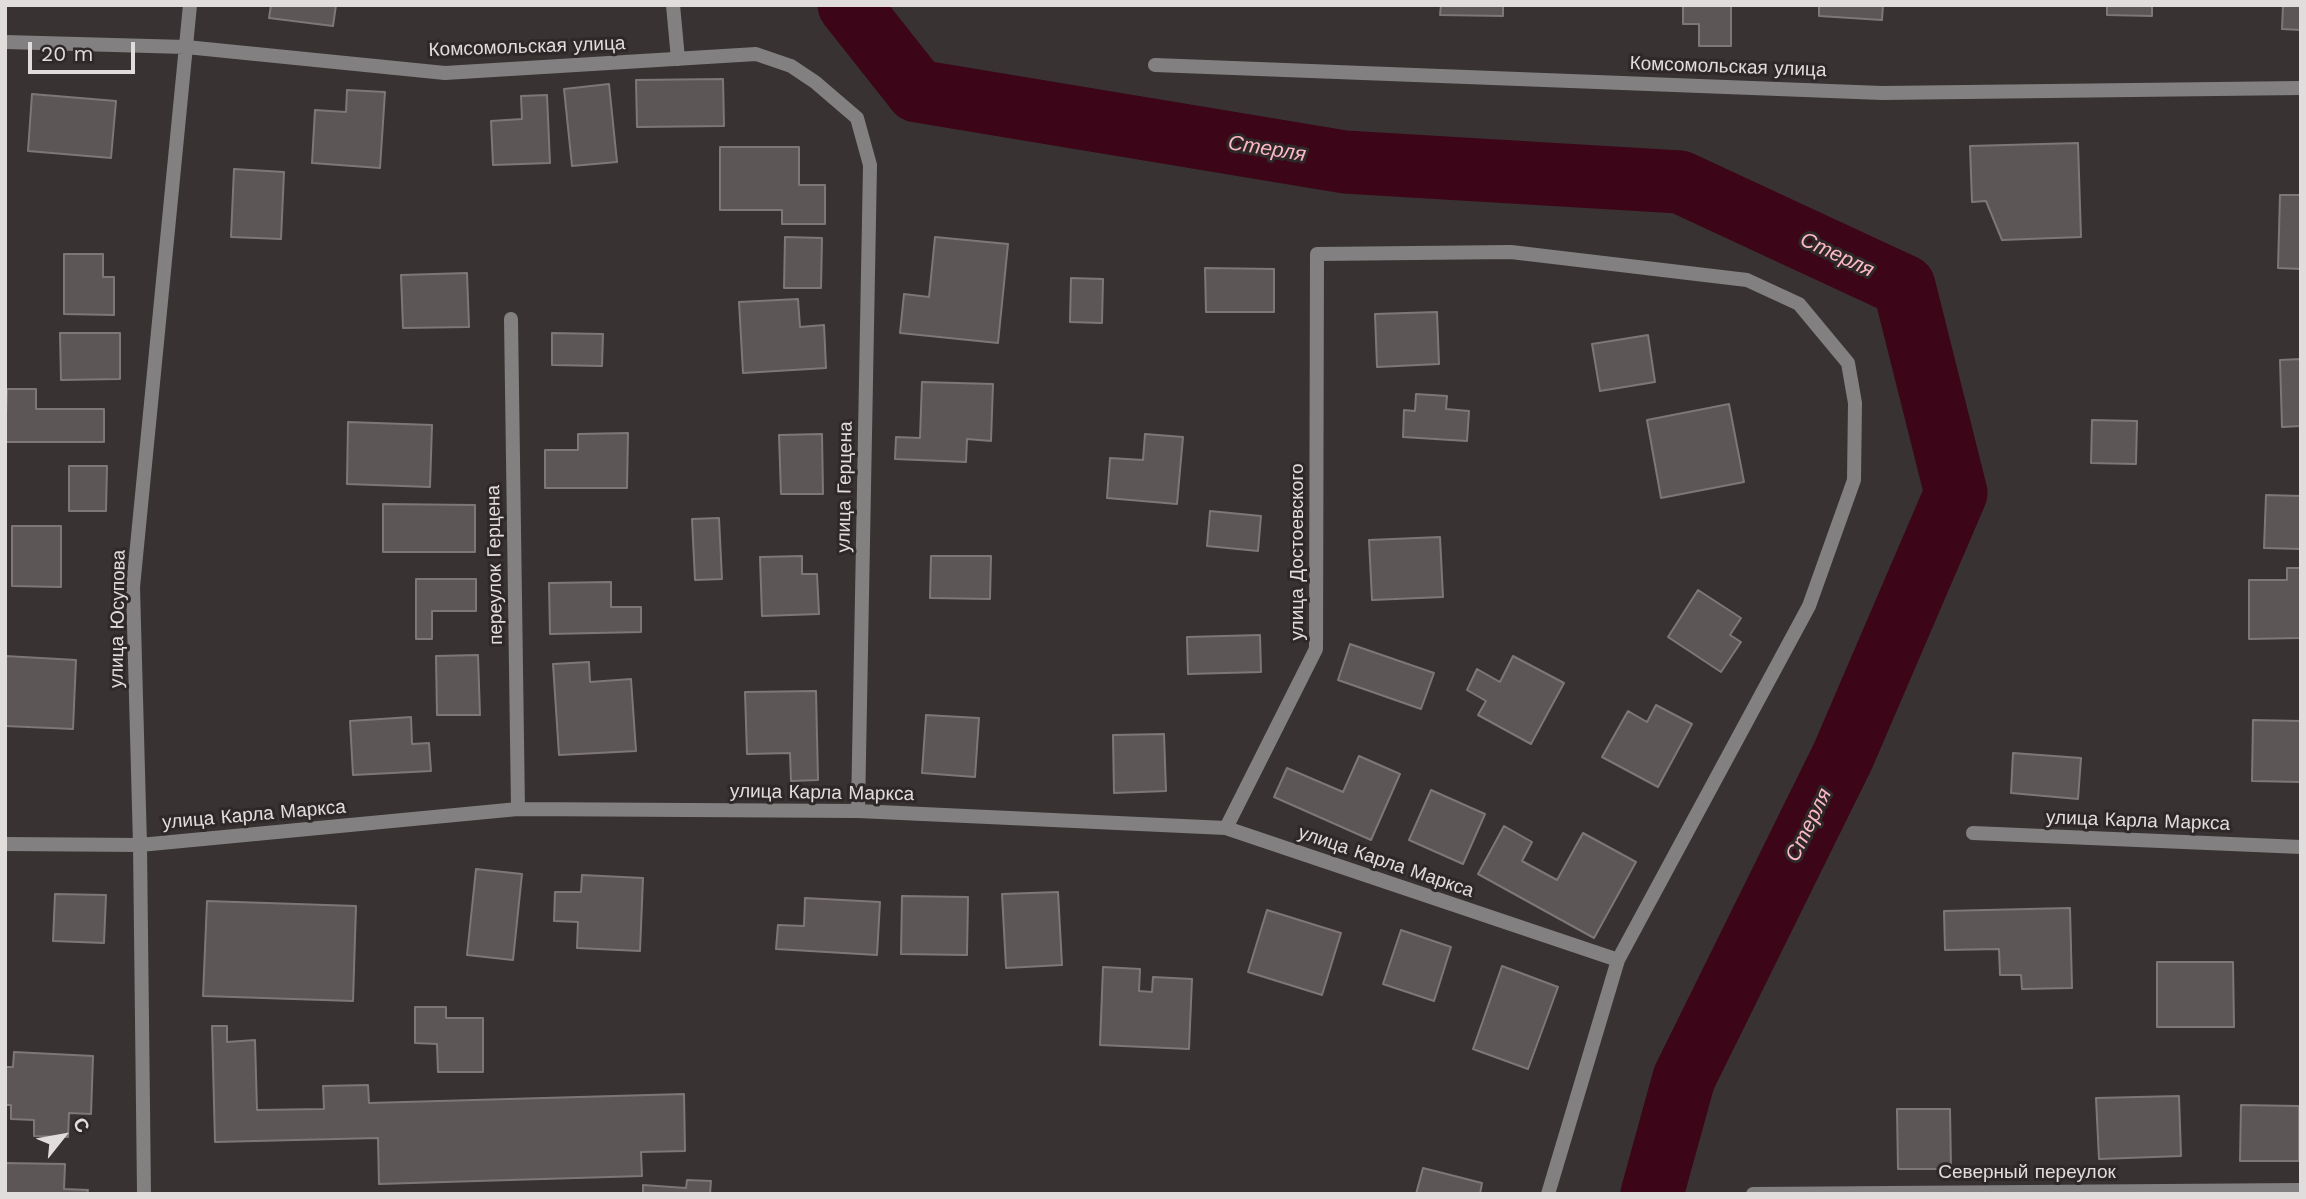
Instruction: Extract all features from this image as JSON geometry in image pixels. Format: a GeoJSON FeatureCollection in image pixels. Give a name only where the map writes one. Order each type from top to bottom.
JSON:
{"type":"FeatureCollection","features":[{"type":"Feature","properties":{"kind":"street","name":"улица Юсупова"},"geometry":{"type":"LineString","coordinates":[[144,1194],[140,845],[133,587],[190,5]]}},
{"type":"Feature","properties":{"kind":"street"},"geometry":{"type":"LineString","coordinates":[[673,5],[678,59]]}},
{"type":"Feature","properties":{"kind":"street","name":"Комсомольская улица"},"geometry":{"type":"LineString","coordinates":[[5,42],[186,47],[445,73],[756,54],[791,66],[857,118],[870,165]]}},
{"type":"Feature","properties":{"kind":"street","name":"Комсомольская улица"},"geometry":{"type":"LineString","coordinates":[[1155,65],[1881,93],[2301,88]]}},
{"type":"Feature","properties":{"kind":"street","name":"улица Герцена"},"geometry":{"type":"LineString","coordinates":[[858,811],[870,165]]}},
{"type":"Feature","properties":{"kind":"street","name":"улица Достоевского"},"geometry":{"type":"LineString","coordinates":[[1226,828],[1316,649],[1317,254],[1511,252],[1747,281],[1798,304],[1847,363],[1856,403],[1854,480],[1809,606],[1618,960]]}},
{"type":"Feature","properties":{"kind":"street","name":"переулок Герцена"},"geometry":{"type":"LineString","coordinates":[[511,319],[518,809]]}},
{"type":"Feature","properties":{"kind":"street","name":"улица Карла Маркса"},"geometry":{"type":"LineString","coordinates":[[5,844],[140,845],[518,809],[858,811],[1226,828],[1618,960]]}},
{"type":"Feature","properties":{"kind":"street","name":"улица Карла Маркса"},"geometry":{"type":"LineString","coordinates":[[1973,833],[2301,847]]}},
{"type":"Feature","properties":{"kind":"street"},"geometry":{"type":"LineString","coordinates":[[1548,1194],[1618,960]]}},
{"type":"Feature","properties":{"kind":"street","name":"Северный переулок"},"geometry":{"type":"LineString","coordinates":[[1753,1193],[2301,1191]]}},
{"type":"Feature","properties":{"kind":"building"},"geometry":{"type":"Polygon","coordinates":[[[271,5],[336,5],[333,26],[269,18],[271,5]]]}},
{"type":"Feature","properties":{"kind":"building"},"geometry":{"type":"Polygon","coordinates":[[[1441,5],[1503,5],[1503,16],[1440,15],[1441,5]]]}},
{"type":"Feature","properties":{"kind":"building"},"geometry":{"type":"Polygon","coordinates":[[[1683,5],[1731,5],[1731,46],[1699,46],[1699,24],[1683,24],[1683,5]]]}},
{"type":"Feature","properties":{"kind":"building"},"geometry":{"type":"Polygon","coordinates":[[[1819,5],[1883,5],[1882,20],[1819,16],[1819,5]]]}},
{"type":"Feature","properties":{"kind":"building"},"geometry":{"type":"Polygon","coordinates":[[[2107,5],[2152,5],[2152,16],[2107,15],[2107,5]]]}},
{"type":"Feature","properties":{"kind":"building"},"geometry":{"type":"Polygon","coordinates":[[[2283,5],[2301,5],[2301,30],[2282,29],[2283,5]]]}},
{"type":"Feature","properties":{"kind":"building"},"geometry":{"type":"Polygon","coordinates":[[[723,79],[724,126],[637,127],[636,80],[723,79]]]}},
{"type":"Feature","properties":{"kind":"building"},"geometry":{"type":"Polygon","coordinates":[[[609,84],[617,162],[572,166],[564,89],[609,84]]]}},
{"type":"Feature","properties":{"kind":"building"},"geometry":{"type":"Polygon","coordinates":[[[347,90],[385,92],[380,168],[312,163],[315,110],[346,112],[347,90]]]}},
{"type":"Feature","properties":{"kind":"building"},"geometry":{"type":"Polygon","coordinates":[[[32,94],[116,101],[111,158],[28,151],[32,94]]]}},
{"type":"Feature","properties":{"kind":"building"},"geometry":{"type":"Polygon","coordinates":[[[547,95],[550,163],[493,165],[491,121],[522,119],[521,96],[547,95]]]}},
{"type":"Feature","properties":{"kind":"building"},"geometry":{"type":"Polygon","coordinates":[[[2078,143],[2081,237],[2002,240],[1986,201],[1972,202],[1970,146],[2078,143]]]}},
{"type":"Feature","properties":{"kind":"building"},"geometry":{"type":"Polygon","coordinates":[[[720,147],[799,147],[799,185],[825,185],[825,224],[782,224],[782,210],[720,210],[720,147]]]}},
{"type":"Feature","properties":{"kind":"building"},"geometry":{"type":"Polygon","coordinates":[[[234,169],[284,172],[281,239],[231,237],[234,169]]]}},
{"type":"Feature","properties":{"kind":"building"},"geometry":{"type":"Polygon","coordinates":[[[2280,195],[2301,195],[2301,269],[2278,268],[2280,195]]]}},
{"type":"Feature","properties":{"kind":"building"},"geometry":{"type":"Polygon","coordinates":[[[785,237],[822,238],[821,288],[784,288],[785,237]]]}},
{"type":"Feature","properties":{"kind":"building"},"geometry":{"type":"Polygon","coordinates":[[[935,237],[1008,244],[998,343],[900,333],[904,294],[929,297],[935,237]]]}},
{"type":"Feature","properties":{"kind":"building"},"geometry":{"type":"Polygon","coordinates":[[[64,254],[103,254],[103,277],[114,277],[114,315],[64,314],[64,254]]]}},
{"type":"Feature","properties":{"kind":"building"},"geometry":{"type":"Polygon","coordinates":[[[1205,268],[1274,269],[1274,312],[1206,312],[1205,268]]]}},
{"type":"Feature","properties":{"kind":"building"},"geometry":{"type":"Polygon","coordinates":[[[467,273],[469,327],[403,328],[401,275],[467,273]]]}},
{"type":"Feature","properties":{"kind":"building"},"geometry":{"type":"Polygon","coordinates":[[[1071,278],[1103,279],[1102,323],[1070,322],[1071,278]]]}},
{"type":"Feature","properties":{"kind":"building"},"geometry":{"type":"Polygon","coordinates":[[[798,299],[800,327],[824,325],[826,368],[743,373],[739,302],[798,299]]]}},
{"type":"Feature","properties":{"kind":"building"},"geometry":{"type":"Polygon","coordinates":[[[1437,312],[1439,364],[1377,367],[1375,314],[1437,312]]]}},
{"type":"Feature","properties":{"kind":"building"},"geometry":{"type":"Polygon","coordinates":[[[60,333],[120,333],[120,379],[61,380],[60,333]]]}},
{"type":"Feature","properties":{"kind":"building"},"geometry":{"type":"Polygon","coordinates":[[[552,333],[603,334],[602,366],[552,365],[552,333]]]}},
{"type":"Feature","properties":{"kind":"building"},"geometry":{"type":"Polygon","coordinates":[[[1648,335],[1655,382],[1600,391],[1592,344],[1648,335]]]}},
{"type":"Feature","properties":{"kind":"building"},"geometry":{"type":"Polygon","coordinates":[[[2301,359],[2301,426],[2282,427],[2280,360],[2301,359]]]}},
{"type":"Feature","properties":{"kind":"building"},"geometry":{"type":"Polygon","coordinates":[[[922,382],[993,384],[991,441],[967,439],[966,462],[895,459],[896,437],[920,438],[922,382]]]}},
{"type":"Feature","properties":{"kind":"building"},"geometry":{"type":"Polygon","coordinates":[[[7,389],[36,389],[36,409],[104,409],[104,442],[5,442],[7,389]]]}},
{"type":"Feature","properties":{"kind":"building"},"geometry":{"type":"Polygon","coordinates":[[[1416,394],[1447,396],[1446,409],[1469,411],[1467,441],[1403,437],[1404,410],[1415,411],[1416,394]]]}},
{"type":"Feature","properties":{"kind":"building"},"geometry":{"type":"Polygon","coordinates":[[[1729,404],[1744,482],[1661,498],[1647,420],[1729,404]]]}},
{"type":"Feature","properties":{"kind":"building"},"geometry":{"type":"Polygon","coordinates":[[[2092,420],[2137,421],[2136,464],[2091,463],[2092,420]]]}},
{"type":"Feature","properties":{"kind":"building"},"geometry":{"type":"Polygon","coordinates":[[[348,422],[432,425],[430,487],[347,484],[348,422]]]}},
{"type":"Feature","properties":{"kind":"building"},"geometry":{"type":"Polygon","coordinates":[[[628,433],[627,488],[545,488],[545,450],[578,450],[578,434],[628,433]]]}},
{"type":"Feature","properties":{"kind":"building"},"geometry":{"type":"Polygon","coordinates":[[[822,434],[823,494],[781,494],[779,435],[822,434]]]}},
{"type":"Feature","properties":{"kind":"building"},"geometry":{"type":"Polygon","coordinates":[[[1145,434],[1183,437],[1177,504],[1107,498],[1110,458],[1143,460],[1145,434]]]}},
{"type":"Feature","properties":{"kind":"building"},"geometry":{"type":"Polygon","coordinates":[[[69,466],[107,466],[106,511],[69,511],[69,466]]]}},
{"type":"Feature","properties":{"kind":"building"},"geometry":{"type":"Polygon","coordinates":[[[2266,495],[2301,496],[2301,549],[2264,548],[2266,495]]]}},
{"type":"Feature","properties":{"kind":"building"},"geometry":{"type":"Polygon","coordinates":[[[383,504],[475,505],[475,552],[383,552],[383,504]]]}},
{"type":"Feature","properties":{"kind":"building"},"geometry":{"type":"Polygon","coordinates":[[[1210,511],[1261,516],[1258,551],[1207,546],[1210,511]]]}},
{"type":"Feature","properties":{"kind":"building"},"geometry":{"type":"Polygon","coordinates":[[[719,518],[722,579],[695,580],[692,519],[719,518]]]}},
{"type":"Feature","properties":{"kind":"building"},"geometry":{"type":"Polygon","coordinates":[[[12,526],[61,526],[61,587],[12,586],[12,526]]]}},
{"type":"Feature","properties":{"kind":"building"},"geometry":{"type":"Polygon","coordinates":[[[1440,537],[1443,597],[1372,600],[1369,540],[1440,537]]]}},
{"type":"Feature","properties":{"kind":"building"},"geometry":{"type":"Polygon","coordinates":[[[802,556],[802,574],[817,574],[819,614],[762,616],[760,557],[802,556]]]}},
{"type":"Feature","properties":{"kind":"building"},"geometry":{"type":"Polygon","coordinates":[[[931,556],[991,556],[990,599],[930,598],[931,556]]]}},
{"type":"Feature","properties":{"kind":"building"},"geometry":{"type":"Polygon","coordinates":[[[2287,568],[2301,568],[2301,638],[2249,639],[2249,580],[2287,580],[2287,568]]]}},
{"type":"Feature","properties":{"kind":"building"},"geometry":{"type":"Polygon","coordinates":[[[416,579],[476,579],[476,611],[432,611],[432,639],[416,639],[416,579]]]}},
{"type":"Feature","properties":{"kind":"building"},"geometry":{"type":"Polygon","coordinates":[[[611,582],[611,607],[641,607],[641,632],[550,634],[549,583],[611,582]]]}},
{"type":"Feature","properties":{"kind":"building"},"geometry":{"type":"Polygon","coordinates":[[[1698,590],[1741,618],[1730,635],[1741,642],[1721,672],[1668,637],[1698,590]]]}},
{"type":"Feature","properties":{"kind":"building"},"geometry":{"type":"Polygon","coordinates":[[[1260,635],[1261,672],[1188,674],[1187,637],[1260,635]]]}},
{"type":"Feature","properties":{"kind":"building"},"geometry":{"type":"Polygon","coordinates":[[[1350,644],[1434,673],[1421,709],[1338,680],[1350,644]]]}},
{"type":"Feature","properties":{"kind":"building"},"geometry":{"type":"Polygon","coordinates":[[[478,655],[480,715],[437,715],[436,656],[478,655]]]}},
{"type":"Feature","properties":{"kind":"building"},"geometry":{"type":"Polygon","coordinates":[[[5,656],[76,660],[73,729],[5,726],[5,656]]]}},
{"type":"Feature","properties":{"kind":"building"},"geometry":{"type":"Polygon","coordinates":[[[1513,656],[1564,683],[1531,744],[1478,715],[1486,701],[1467,690],[1477,669],[1500,682],[1513,656]]]}},
{"type":"Feature","properties":{"kind":"building"},"geometry":{"type":"Polygon","coordinates":[[[589,662],[590,682],[631,679],[636,751],[559,755],[553,664],[589,662]]]}},
{"type":"Feature","properties":{"kind":"building"},"geometry":{"type":"Polygon","coordinates":[[[816,691],[818,780],[791,781],[790,753],[747,754],[745,692],[816,691]]]}},
{"type":"Feature","properties":{"kind":"building"},"geometry":{"type":"Polygon","coordinates":[[[1656,705],[1692,724],[1658,787],[1602,757],[1628,711],[1647,722],[1656,705]]]}},
{"type":"Feature","properties":{"kind":"building"},"geometry":{"type":"Polygon","coordinates":[[[926,715],[979,718],[975,777],[922,773],[926,715]]]}},
{"type":"Feature","properties":{"kind":"building"},"geometry":{"type":"Polygon","coordinates":[[[411,717],[412,744],[429,743],[431,771],[353,775],[350,721],[411,717]]]}},
{"type":"Feature","properties":{"kind":"building"},"geometry":{"type":"Polygon","coordinates":[[[2253,720],[2301,721],[2301,782],[2252,781],[2253,720]]]}},
{"type":"Feature","properties":{"kind":"building"},"geometry":{"type":"Polygon","coordinates":[[[1164,734],[1166,791],[1114,793],[1113,735],[1164,734]]]}},
{"type":"Feature","properties":{"kind":"building"},"geometry":{"type":"Polygon","coordinates":[[[2013,753],[2081,758],[2078,799],[2011,793],[2013,753]]]}},
{"type":"Feature","properties":{"kind":"building"},"geometry":{"type":"Polygon","coordinates":[[[1359,756],[1400,774],[1371,840],[1274,797],[1287,768],[1343,792],[1359,756]]]}},
{"type":"Feature","properties":{"kind":"building"},"geometry":{"type":"Polygon","coordinates":[[[1431,790],[1485,814],[1463,864],[1409,840],[1431,790]]]}},
{"type":"Feature","properties":{"kind":"building"},"geometry":{"type":"Polygon","coordinates":[[[1504,826],[1532,842],[1522,861],[1557,880],[1583,833],[1636,862],[1594,938],[1478,874],[1504,826]]]}},
{"type":"Feature","properties":{"kind":"building"},"geometry":{"type":"Polygon","coordinates":[[[476,869],[522,874],[513,960],[467,955],[476,869]]]}},
{"type":"Feature","properties":{"kind":"building"},"geometry":{"type":"Polygon","coordinates":[[[582,875],[643,878],[640,951],[577,948],[578,922],[554,921],[555,892],[581,892],[582,875]]]}},
{"type":"Feature","properties":{"kind":"building"},"geometry":{"type":"Polygon","coordinates":[[[1058,892],[1062,965],[1006,968],[1002,894],[1058,892]]]}},
{"type":"Feature","properties":{"kind":"building"},"geometry":{"type":"Polygon","coordinates":[[[55,894],[106,895],[104,943],[53,941],[55,894]]]}},
{"type":"Feature","properties":{"kind":"building"},"geometry":{"type":"Polygon","coordinates":[[[902,896],[968,897],[967,955],[901,954],[902,896]]]}},
{"type":"Feature","properties":{"kind":"building"},"geometry":{"type":"Polygon","coordinates":[[[805,898],[880,902],[877,955],[776,949],[778,925],[804,926],[805,898]]]}},
{"type":"Feature","properties":{"kind":"building"},"geometry":{"type":"Polygon","coordinates":[[[207,901],[356,906],[353,1001],[203,996],[207,901]]]}},
{"type":"Feature","properties":{"kind":"building"},"geometry":{"type":"Polygon","coordinates":[[[2070,908],[2072,988],[2022,989],[2021,975],[2000,975],[1999,949],[1945,950],[1944,911],[2070,908]]]}},
{"type":"Feature","properties":{"kind":"building"},"geometry":{"type":"Polygon","coordinates":[[[1267,910],[1341,933],[1322,995],[1248,972],[1267,910]]]}},
{"type":"Feature","properties":{"kind":"building"},"geometry":{"type":"Polygon","coordinates":[[[1401,930],[1451,947],[1434,1001],[1383,984],[1401,930]]]}},
{"type":"Feature","properties":{"kind":"building"},"geometry":{"type":"Polygon","coordinates":[[[2157,962],[2233,962],[2234,1027],[2157,1027],[2157,962]]]}},
{"type":"Feature","properties":{"kind":"building"},"geometry":{"type":"Polygon","coordinates":[[[1502,966],[1558,987],[1528,1069],[1473,1049],[1502,966]]]}},
{"type":"Feature","properties":{"kind":"building"},"geometry":{"type":"Polygon","coordinates":[[[1103,967],[1140,969],[1139,991],[1152,992],[1153,977],[1192,979],[1189,1049],[1100,1045],[1103,967]]]}},
{"type":"Feature","properties":{"kind":"building"},"geometry":{"type":"Polygon","coordinates":[[[415,1007],[446,1007],[446,1018],[483,1018],[483,1072],[438,1072],[437,1044],[415,1043],[415,1007]]]}},
{"type":"Feature","properties":{"kind":"building"},"geometry":{"type":"Polygon","coordinates":[[[212,1026],[227,1026],[227,1042],[255,1040],[257,1110],[324,1109],[323,1086],[368,1085],[369,1103],[684,1094],[685,1151],[641,1152],[642,1176],[379,1184],[378,1138],[215,1142],[212,1026]]]}},
{"type":"Feature","properties":{"kind":"building"},"geometry":{"type":"Polygon","coordinates":[[[14,1052],[93,1056],[91,1114],[69,1113],[68,1137],[34,1136],[34,1120],[11,1119],[11,1105],[5,1105],[5,1067],[13,1067],[14,1052]]]}},
{"type":"Feature","properties":{"kind":"building"},"geometry":{"type":"Polygon","coordinates":[[[2179,1096],[2181,1156],[2099,1159],[2096,1098],[2179,1096]]]}},
{"type":"Feature","properties":{"kind":"building"},"geometry":{"type":"Polygon","coordinates":[[[2241,1105],[2299,1106],[2299,1161],[2240,1161],[2241,1105]]]}},
{"type":"Feature","properties":{"kind":"building"},"geometry":{"type":"Polygon","coordinates":[[[1897,1109],[1950,1109],[1951,1169],[1898,1169],[1897,1109]]]}},
{"type":"Feature","properties":{"kind":"building"},"geometry":{"type":"Polygon","coordinates":[[[5,1163],[65,1164],[64,1189],[88,1190],[87,1194],[5,1194],[5,1163]]]}},
{"type":"Feature","properties":{"kind":"building"},"geometry":{"type":"Polygon","coordinates":[[[1423,1168],[1482,1183],[1480,1194],[1416,1194],[1423,1168]]]}},
{"type":"Feature","properties":{"kind":"building"},"geometry":{"type":"Polygon","coordinates":[[[687,1180],[711,1181],[710,1194],[643,1194],[643,1185],[686,1188],[687,1180]]]}},
{"type":"Feature","properties":{"kind":"waterway","name":"Стерля"},"geometry":{"type":"LineString","coordinates":[[849,5],[917,91],[1345,162],[1680,182],[1904,286],[1956,493],[1843,756],[1684,1078],[1652,1194]]}}]}
